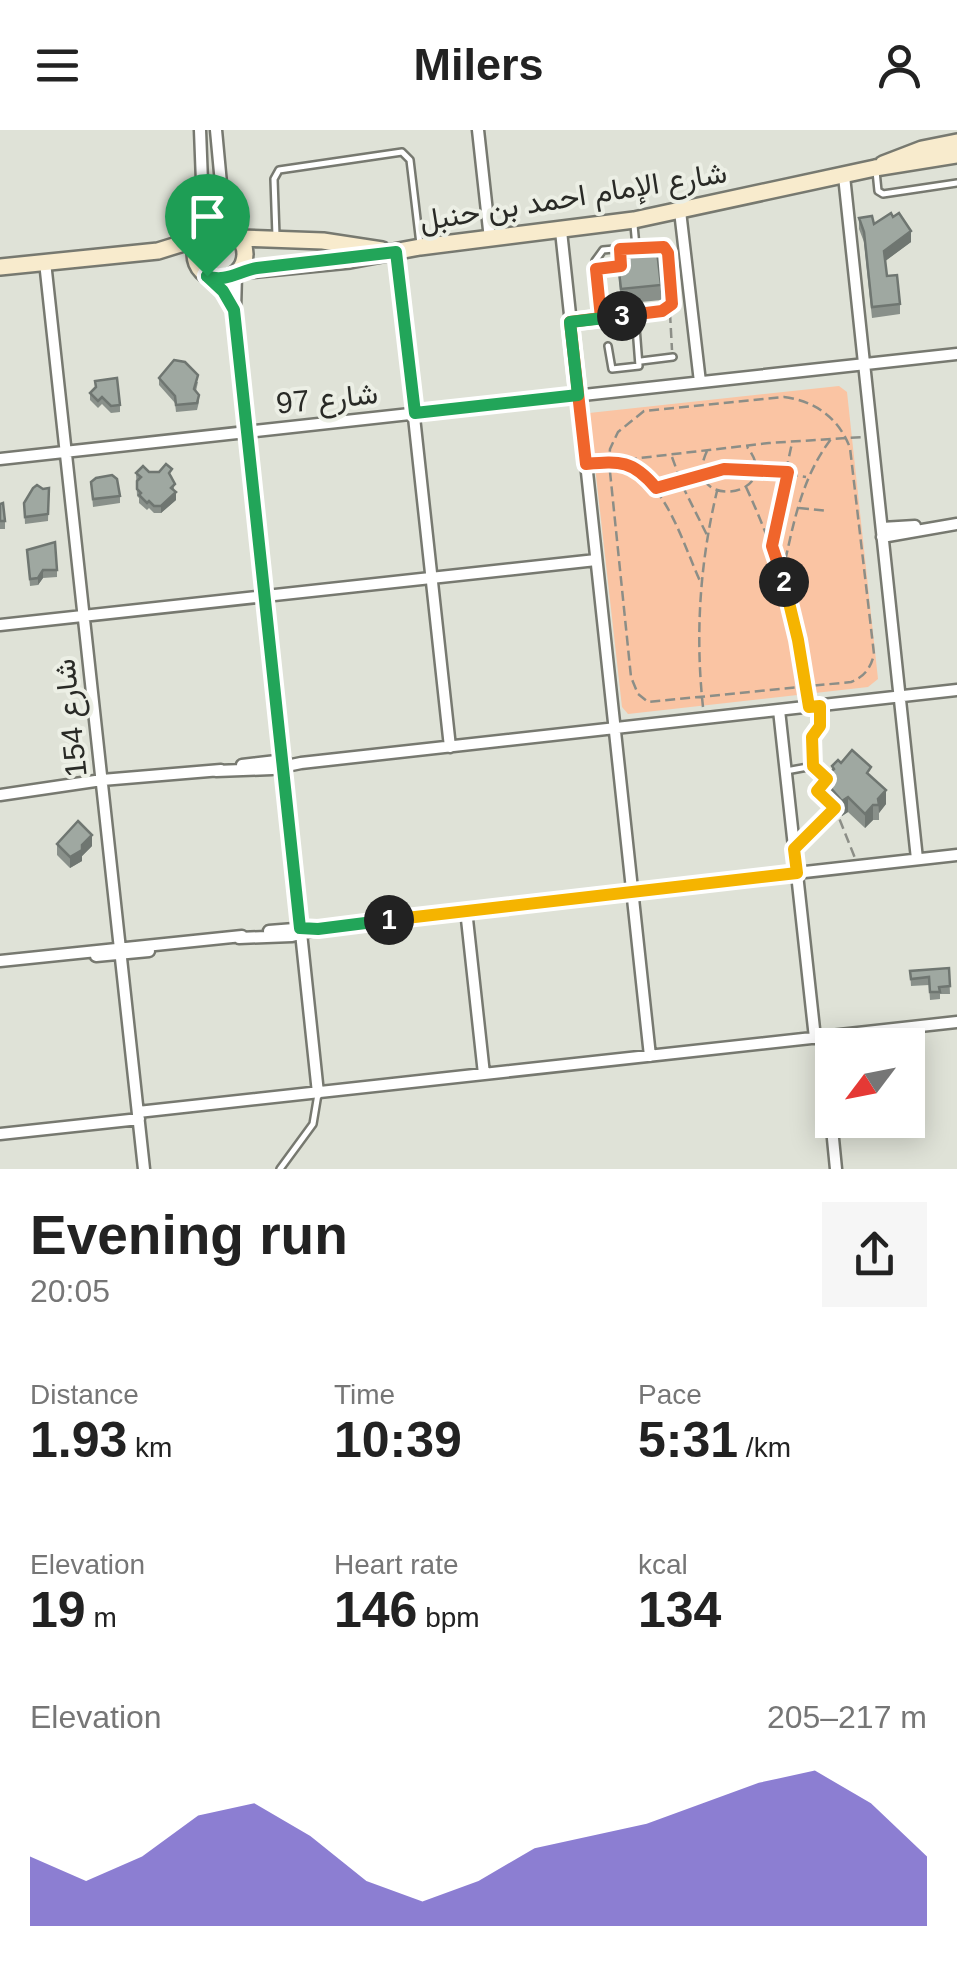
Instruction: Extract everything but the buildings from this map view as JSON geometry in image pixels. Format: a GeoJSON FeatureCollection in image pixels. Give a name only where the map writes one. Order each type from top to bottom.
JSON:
{"type":"FeatureCollection","features":[{"type":"Feature","properties":{"kind":"street"},"geometry":{"type":"LineString","coordinates":[[200,130],[202,236],[194,254],[203,273],[218,279],[237,272]]}},
{"type":"Feature","properties":{"kind":"street"},"geometry":{"type":"LineString","coordinates":[[216,130],[222,205],[245,255],[237,272],[234,310],[318,1093]]}},
{"type":"Feature","properties":{"kind":"street"},"geometry":{"type":"LineString","coordinates":[[478,130],[490,239]]}},
{"type":"Feature","properties":{"kind":"street","name":"شارع الإمام احمد بن حنبل"},"geometry":{"type":"LineString","coordinates":[[876,168],[922,148],[957,142]]}},
{"type":"Feature","properties":{"kind":"street","name":"شارع الإمام احمد بن حنبل"},"geometry":{"type":"LineString","coordinates":[[237,272],[634,220],[876,168],[957,156]]}},
{"type":"Feature","properties":{"kind":"street"},"geometry":{"type":"LineString","coordinates":[[844,176],[917,859]]}},
{"type":"Feature","properties":{"kind":"street"},"geometry":{"type":"LineString","coordinates":[[680,211],[700,382]]}},
{"type":"Feature","properties":{"kind":"street"},"geometry":{"type":"LineString","coordinates":[[0,267],[158,251],[219,228],[235,234]]}},
{"type":"Feature","properties":{"kind":"street"},"geometry":{"type":"LineString","coordinates":[[561,231],[650,1056]]}},
{"type":"Feature","properties":{"kind":"street","name":"شارع الإمام احمد بن حنبل"},"geometry":{"type":"LineString","coordinates":[[235,234],[396,252]]}},
{"type":"Feature","properties":{"kind":"street"},"geometry":{"type":"LineString","coordinates":[[158,251],[180,258],[203,273],[223,291],[234,310]]}},
{"type":"Feature","properties":{"kind":"street"},"geometry":{"type":"LineString","coordinates":[[396,252],[450,747]]}},
{"type":"Feature","properties":{"kind":"street","name":"شارع 154"},"geometry":{"type":"LineString","coordinates":[[44,262],[144,1169]]}},
{"type":"Feature","properties":{"kind":"street","name":"شارع 97"},"geometry":{"type":"LineString","coordinates":[[0,458],[957,354]]}},
{"type":"Feature","properties":{"kind":"street"},"geometry":{"type":"LineString","coordinates":[[882,532],[957,524]]}},
{"type":"Feature","properties":{"kind":"street"},"geometry":{"type":"LineString","coordinates":[[0,625],[596,560]]}},
{"type":"Feature","properties":{"kind":"street"},"geometry":{"type":"LineString","coordinates":[[0,795],[957,690]]}},
{"type":"Feature","properties":{"kind":"street"},"geometry":{"type":"LineString","coordinates":[[779,710],[818,1028]]}},
{"type":"Feature","properties":{"kind":"street"},"geometry":{"type":"LineString","coordinates":[[0,964],[957,855]]}},
{"type":"Feature","properties":{"kind":"street"},"geometry":{"type":"LineString","coordinates":[[466,910],[484,1074]]}},
{"type":"Feature","properties":{"kind":"street"},"geometry":{"type":"LineString","coordinates":[[902,1028],[957,1022]]}},
{"type":"Feature","properties":{"kind":"street"},"geometry":{"type":"LineString","coordinates":[[0,1134],[318,1093],[815,1037]]}},
{"type":"Feature","properties":{"kind":"street"},"geometry":{"type":"LineString","coordinates":[[832,1138],[836,1169]]}},
{"type":"Feature","properties":{"kind":"lane"},"geometry":{"type":"LineString","coordinates":[[276,239],[274,179],[279,170],[402,152],[410,160],[420,246]]}},
{"type":"Feature","properties":{"kind":"lane"},"geometry":{"type":"LineString","coordinates":[[876,168],[878,189],[883,194],[957,184]]}},
{"type":"Feature","properties":{"kind":"lane"},"geometry":{"type":"LineString","coordinates":[[634,220],[636,248]]}},
{"type":"Feature","properties":{"kind":"lane"},"geometry":{"type":"LineString","coordinates":[[570,322],[636,314],[670,307],[673,300],[666,250],[658,245],[603,250],[596,257],[601,318]]}},
{"type":"Feature","properties":{"kind":"lane"},"geometry":{"type":"LineString","coordinates":[[608,346],[614,370],[638,368],[636,314]]}},
{"type":"Feature","properties":{"kind":"lane"},"geometry":{"type":"LineString","coordinates":[[640,361],[673,358]]}},
{"type":"Feature","properties":{"kind":"lane"},"geometry":{"type":"LineString","coordinates":[[786,771],[813,766],[812,737],[820,726],[814,706]]}},
{"type":"Feature","properties":{"kind":"lane"},"geometry":{"type":"LineString","coordinates":[[280,1169],[313,1124],[318,1093]]}},
{"type":"Feature","properties":{"kind":"path"},"geometry":{"type":"LineString","coordinates":[[670,307],[673,358]]}},
{"type":"Feature","properties":{"kind":"path"},"geometry":{"type":"LineString","coordinates":[[784,397],[821,410],[837,423],[853,458],[872,660],[867,672],[852,682],[654,703],[638,694],[632,684],[608,462],[618,432],[644,411],[784,397]]}},
{"type":"Feature","properties":{"kind":"path"},"geometry":{"type":"LineString","coordinates":[[586,464],[872,436]]}},
{"type":"Feature","properties":{"kind":"path"},"geometry":{"type":"LineString","coordinates":[[782,577],[807,477],[831,440]]}},
{"type":"Feature","properties":{"kind":"path"},"geometry":{"type":"LineString","coordinates":[[772,546],[792,442]]}},
{"type":"Feature","properties":{"kind":"path"},"geometry":{"type":"LineString","coordinates":[[707,450],[703,475],[717,490],[732,493],[746,487],[755,469],[746,446]]}},
{"type":"Feature","properties":{"kind":"path"},"geometry":{"type":"LineString","coordinates":[[671,455],[707,536]]}},
{"type":"Feature","properties":{"kind":"path"},"geometry":{"type":"LineString","coordinates":[[619,460],[636,469],[656,488],[701,582]]}},
{"type":"Feature","properties":{"kind":"path"},"geometry":{"type":"LineString","coordinates":[[656,488],[734,468],[807,477]]}},
{"type":"Feature","properties":{"kind":"path"},"geometry":{"type":"LineString","coordinates":[[746,487],[782,577],[806,687],[814,706]]}},
{"type":"Feature","properties":{"kind":"path"},"geometry":{"type":"LineString","coordinates":[[705,718],[699,648],[701,582],[717,490]]}},
{"type":"Feature","properties":{"kind":"path"},"geometry":{"type":"LineString","coordinates":[[798,508],[828,512]]}},
{"type":"Feature","properties":{"kind":"path"},"geometry":{"type":"LineString","coordinates":[[813,766],[827,779],[817,791],[835,808],[858,866]]}},
{"type":"Feature","properties":{"kind":"path"},"geometry":{"type":"LineString","coordinates":[[794,849],[835,808]]}},
{"type":"Feature","properties":{"kind":"shaded area"},"geometry":{"type":"Polygon","coordinates":[[[839,386],[847,392],[878,679],[868,687],[628,714],[622,707],[589,413],[839,386]]]}},
{"type":"Feature","properties":{"kind":"route"},"geometry":{"type":"LineString","coordinates":[[207,276],[223,291],[234,310],[300,928],[797,873],[794,849],[835,808],[817,791],[827,779],[813,766],[812,733],[820,726],[820,706],[809,707],[791,608],[772,546],[788,472],[724,469],[656,488],[636,469],[619,460],[586,464],[570,322],[601,318],[596,269],[621,266],[620,249],[664,247],[673,300],[666,310],[570,322],[578,395],[415,413],[396,252],[257,268],[225,279],[207,276]]}}]}
